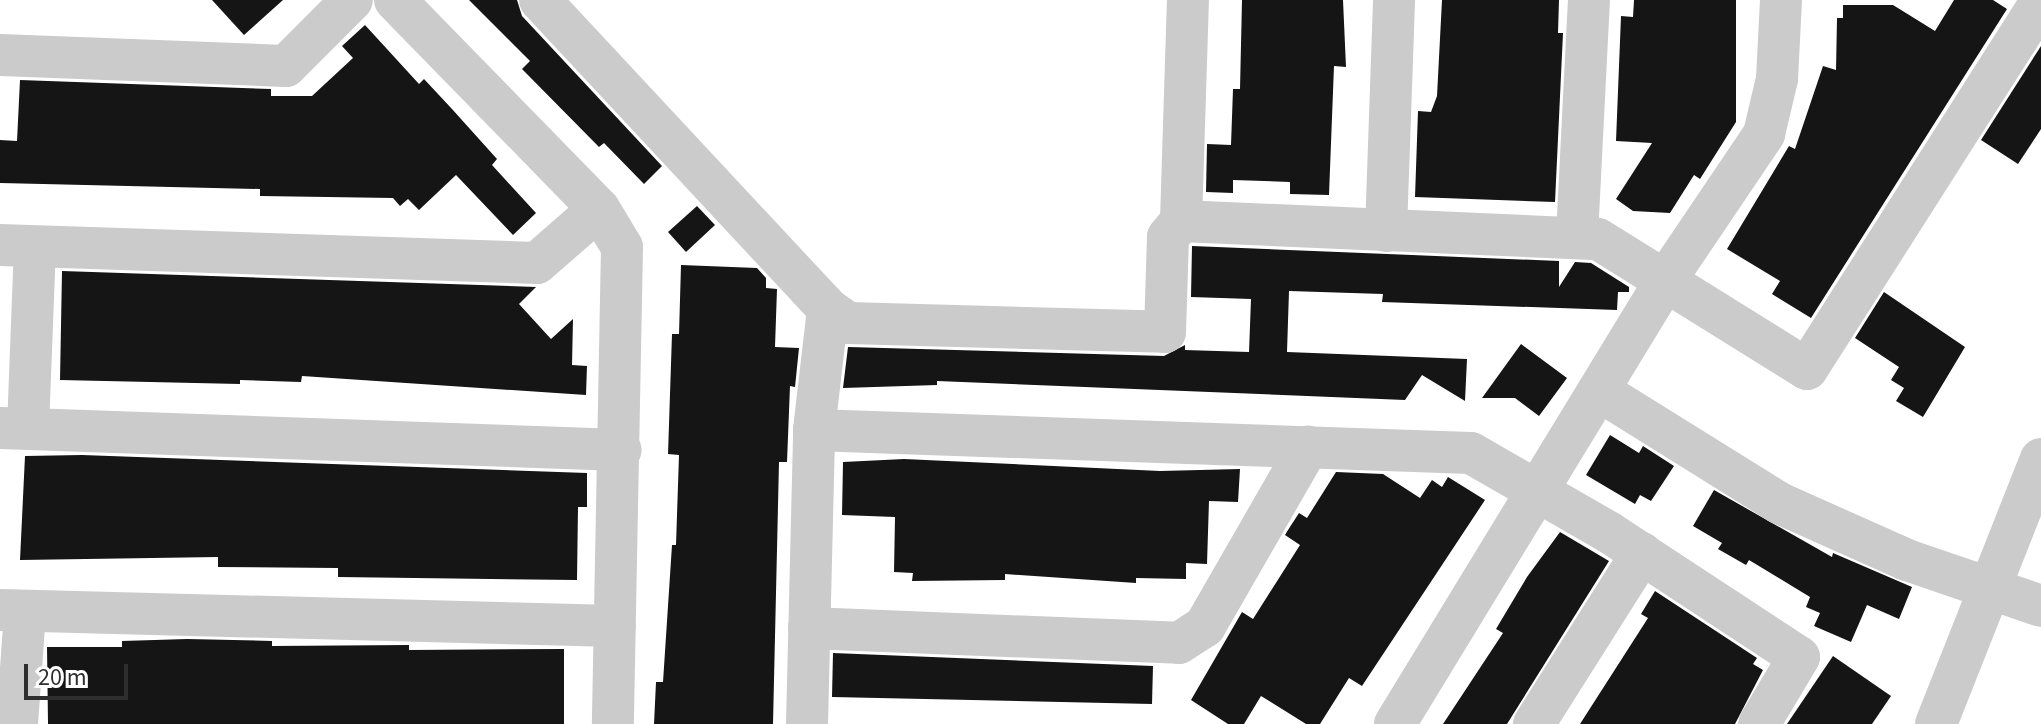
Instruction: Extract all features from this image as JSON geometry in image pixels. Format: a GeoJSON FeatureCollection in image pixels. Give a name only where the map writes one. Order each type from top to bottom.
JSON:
{"type":"FeatureCollection","features":[{"type":"Feature","properties":{"kind":"street"},"geometry":{"type":"LineString","coordinates":[[0,55],[286,66],[352,0]]}},
{"type":"Feature","properties":{"kind":"street"},"geometry":{"type":"LineString","coordinates":[[395,0],[599,209],[622,247],[621,450],[613,724]]}},
{"type":"Feature","properties":{"kind":"street"},"geometry":{"type":"LineString","coordinates":[[540,0],[828,309],[848,323],[1165,332],[1168,237],[1181,221],[1188,0]]}},
{"type":"Feature","properties":{"kind":"street"},"geometry":{"type":"LineString","coordinates":[[1386,231],[1394,0]]}},
{"type":"Feature","properties":{"kind":"street"},"geometry":{"type":"LineString","coordinates":[[1577,236],[1589,0]]}},
{"type":"Feature","properties":{"kind":"street"},"geometry":{"type":"LineString","coordinates":[[1395,724],[1601,392],[1667,278],[1764,134],[1777,79],[1781,0]]}},
{"type":"Feature","properties":{"kind":"street"},"geometry":{"type":"LineString","coordinates":[[1181,221],[1598,239],[1667,278],[1807,369],[2041,1]]}},
{"type":"Feature","properties":{"kind":"street"},"geometry":{"type":"LineString","coordinates":[[599,209],[537,263],[17,246],[14,428],[621,450]]}},
{"type":"Feature","properties":{"kind":"street"},"geometry":{"type":"LineString","coordinates":[[807,724],[814,430],[828,309]]}},
{"type":"Feature","properties":{"kind":"street"},"geometry":{"type":"LineString","coordinates":[[1601,392],[1779,503],[1907,560],[2041,606]]}},
{"type":"Feature","properties":{"kind":"street"},"geometry":{"type":"LineString","coordinates":[[814,430],[1471,453],[1642,553],[1799,657],[1759,724]]}},
{"type":"Feature","properties":{"kind":"street"},"geometry":{"type":"LineString","coordinates":[[809,628],[1179,643],[1205,626],[1308,447]]}},
{"type":"Feature","properties":{"kind":"street"},"geometry":{"type":"LineString","coordinates":[[1936,724],[2041,459]]}},
{"type":"Feature","properties":{"kind":"street"},"geometry":{"type":"LineString","coordinates":[[1534,724],[1642,553]]}},
{"type":"Feature","properties":{"kind":"street"},"geometry":{"type":"LineString","coordinates":[[17,724],[12,611],[615,626]]}},
{"type":"Feature","properties":{"kind":"building"},"geometry":{"type":"Polygon","coordinates":[[[212,0],[283,0],[244,35],[212,0]]]}},
{"type":"Feature","properties":{"kind":"building"},"geometry":{"type":"Polygon","coordinates":[[[469,0],[517,0],[522,16],[662,166],[644,184],[604,143],[599,147],[522,69],[530,61],[469,0]]]}},
{"type":"Feature","properties":{"kind":"building"},"geometry":{"type":"Polygon","coordinates":[[[1242,0],[1343,0],[1346,67],[1334,66],[1329,195],[1290,194],[1290,182],[1233,180],[1233,193],[1206,192],[1207,144],[1231,145],[1233,89],[1240,89],[1242,0]]]}},
{"type":"Feature","properties":{"kind":"building"},"geometry":{"type":"Polygon","coordinates":[[[1442,0],[1559,0],[1558,33],[1563,33],[1555,202],[1415,197],[1418,111],[1431,112],[1437,96],[1442,0]]]}},
{"type":"Feature","properties":{"kind":"building"},"geometry":{"type":"Polygon","coordinates":[[[1634,0],[1736,0],[1736,122],[1700,179],[1694,175],[1670,213],[1633,211],[1616,199],[1652,143],[1616,141],[1621,16],[1633,17],[1634,0]]]}},
{"type":"Feature","properties":{"kind":"building"},"geometry":{"type":"Polygon","coordinates":[[[1954,0],[1993,0],[2007,9],[1811,318],[1772,294],[1780,281],[1727,249],[1789,146],[1795,149],[1823,66],[1836,70],[1837,18],[1843,18],[1843,5],[1893,5],[1935,31],[1954,0]]]}},
{"type":"Feature","properties":{"kind":"building"},"geometry":{"type":"Polygon","coordinates":[[[365,25],[419,84],[424,79],[452,109],[497,159],[492,165],[536,213],[513,235],[456,175],[419,210],[408,199],[400,206],[393,198],[260,196],[260,189],[0,183],[0,140],[17,141],[20,80],[271,89],[271,96],[312,96],[353,58],[342,46],[365,25]]]}},
{"type":"Feature","properties":{"kind":"building"},"geometry":{"type":"Polygon","coordinates":[[[2041,46],[2041,129],[2018,164],[1981,140],[2041,46]]]}},
{"type":"Feature","properties":{"kind":"building"},"geometry":{"type":"Polygon","coordinates":[[[697,206],[715,225],[686,252],[668,232],[697,206]]]}},
{"type":"Feature","properties":{"kind":"building"},"geometry":{"type":"Polygon","coordinates":[[[1192,246],[1559,261],[1559,287],[1575,262],[1591,263],[1629,287],[1629,292],[1618,292],[1617,310],[1382,302],[1383,294],[1289,291],[1287,352],[1467,359],[1465,401],[1422,375],[1405,400],[937,381],[937,385],[843,388],[848,347],[1164,356],[1185,345],[1185,350],[1249,352],[1251,299],[1191,297],[1192,246]]]}},
{"type":"Feature","properties":{"kind":"building"},"geometry":{"type":"Polygon","coordinates":[[[681,265],[757,268],[766,278],[766,288],[777,289],[775,347],[799,348],[795,387],[790,386],[787,462],[779,462],[773,724],[654,724],[656,682],[663,682],[672,545],[676,545],[679,455],[668,454],[672,334],[679,334],[681,265]]]}},
{"type":"Feature","properties":{"kind":"building"},"geometry":{"type":"Polygon","coordinates":[[[62,271],[536,287],[519,304],[551,339],[573,319],[572,365],[587,366],[586,395],[302,376],[301,382],[240,380],[240,384],[60,380],[62,271]]]}},
{"type":"Feature","properties":{"kind":"building"},"geometry":{"type":"Polygon","coordinates":[[[1884,292],[1965,347],[1923,417],[1896,401],[1904,388],[1891,380],[1899,367],[1855,338],[1884,292]]]}},
{"type":"Feature","properties":{"kind":"building"},"geometry":{"type":"Polygon","coordinates":[[[1521,344],[1567,378],[1539,416],[1515,398],[1482,398],[1521,344]]]}},
{"type":"Feature","properties":{"kind":"building"},"geometry":{"type":"Polygon","coordinates":[[[1610,435],[1639,453],[1643,446],[1674,466],[1651,501],[1640,495],[1635,504],[1586,475],[1610,435]]]}},
{"type":"Feature","properties":{"kind":"building"},"geometry":{"type":"Polygon","coordinates":[[[82,455],[587,473],[587,507],[578,507],[577,580],[338,577],[338,568],[218,567],[218,557],[20,560],[25,456],[82,455]]]}},
{"type":"Feature","properties":{"kind":"building"},"geometry":{"type":"Polygon","coordinates":[[[904,459],[1160,471],[1240,469],[1238,502],[1209,501],[1207,564],[1186,563],[1186,579],[1136,578],[1136,583],[1005,574],[1005,580],[912,581],[913,573],[894,572],[895,517],[842,515],[843,462],[904,459]]]}},
{"type":"Feature","properties":{"kind":"building"},"geometry":{"type":"Polygon","coordinates":[[[1336,472],[1383,474],[1420,498],[1432,480],[1442,487],[1448,477],[1485,500],[1362,686],[1349,678],[1320,724],[1306,724],[1261,696],[1244,724],[1228,724],[1191,700],[1242,612],[1253,619],[1300,545],[1285,535],[1288,530],[1299,513],[1307,518],[1336,472]]]}},
{"type":"Feature","properties":{"kind":"building"},"geometry":{"type":"Polygon","coordinates":[[[1714,490],[1832,557],[1833,553],[1912,587],[1899,619],[1867,605],[1851,642],[1814,626],[1820,613],[1806,607],[1810,597],[1749,560],[1746,565],[1718,549],[1722,543],[1693,526],[1714,490]]]}},
{"type":"Feature","properties":{"kind":"building"},"geometry":{"type":"Polygon","coordinates":[[[1560,532],[1609,561],[1507,724],[1443,724],[1503,633],[1496,629],[1527,577],[1560,532]]]}},
{"type":"Feature","properties":{"kind":"building"},"geometry":{"type":"Polygon","coordinates":[[[1655,591],[1757,658],[1753,664],[1763,670],[1735,724],[1580,724],[1648,618],[1641,614],[1655,591]]]}},
{"type":"Feature","properties":{"kind":"building"},"geometry":{"type":"Polygon","coordinates":[[[122,641],[272,641],[272,646],[409,645],[409,650],[564,649],[564,724],[48,724],[47,647],[122,647],[122,641]]]}},
{"type":"Feature","properties":{"kind":"building"},"geometry":{"type":"Polygon","coordinates":[[[833,653],[1153,666],[1152,704],[832,697],[833,653]]]}},
{"type":"Feature","properties":{"kind":"building"},"geometry":{"type":"Polygon","coordinates":[[[1833,656],[1891,696],[1872,724],[1787,724],[1833,656]]]}}]}
